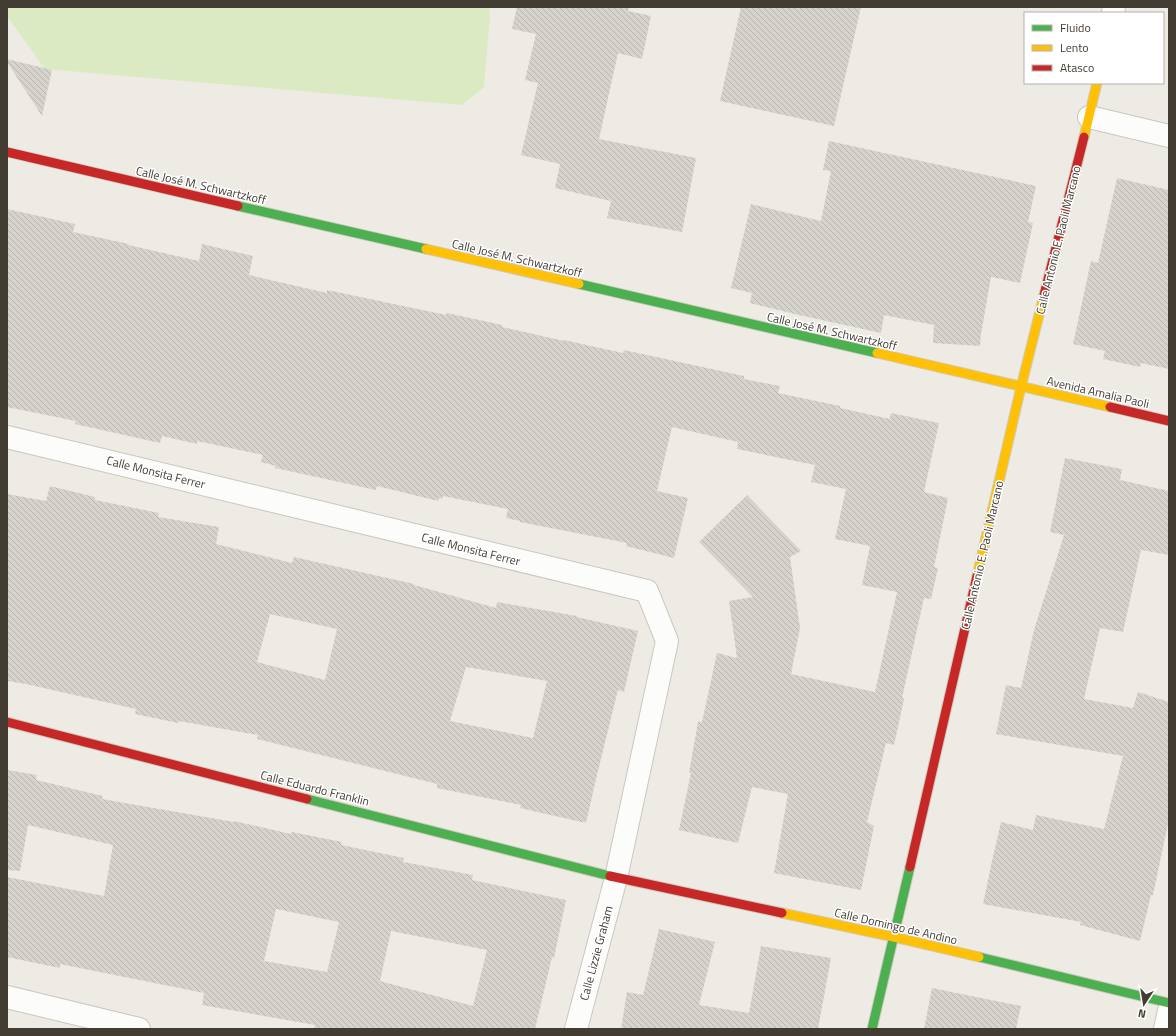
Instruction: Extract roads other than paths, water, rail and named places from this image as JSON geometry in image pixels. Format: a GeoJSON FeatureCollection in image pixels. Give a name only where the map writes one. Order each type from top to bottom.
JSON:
{"type":"FeatureCollection","features":[{"type":"Feature","properties":{"kind":"street","name":"Calle Antonio E. Paoli Marcano"},"geometry":{"type":"LineString","coordinates":[[872,1029],[1021,387],[1097,84]]}},
{"type":"Feature","properties":{"kind":"street"},"geometry":{"type":"LineString","coordinates":[[1089,117],[1169,136]]}},
{"type":"Feature","properties":{"kind":"street","name":"Calle José M. Schwartzkoff"},"geometry":{"type":"LineString","coordinates":[[7,152],[1021,387]]}},
{"type":"Feature","properties":{"kind":"street","name":"Avenida Amalia Paoli"},"geometry":{"type":"LineString","coordinates":[[1021,387],[1169,421]]}},
{"type":"Feature","properties":{"kind":"street","name":"Calle Monsita Ferrer"},"geometry":{"type":"LineString","coordinates":[[7,437],[647,591],[667,641],[616,878]]}},
{"type":"Feature","properties":{"kind":"street","name":"Calle Eduardo Franklin"},"geometry":{"type":"LineString","coordinates":[[7,722],[616,878]]}},
{"type":"Feature","properties":{"kind":"street","name":"Calle Domingo de Andino"},"geometry":{"type":"LineString","coordinates":[[616,878],[894,937],[1169,1003]]}},
{"type":"Feature","properties":{"kind":"street","name":"Calle Lizzie Graham"},"geometry":{"type":"LineString","coordinates":[[576,1029],[616,878]]}},
{"type":"Feature","properties":{"kind":"street"},"geometry":{"type":"LineString","coordinates":[[7,997],[139,1029]]}},
{"type":"Feature","properties":{"kind":"street"},"geometry":{"type":"LineString","coordinates":[[1165,1029],[1169,1012]]}}]}
